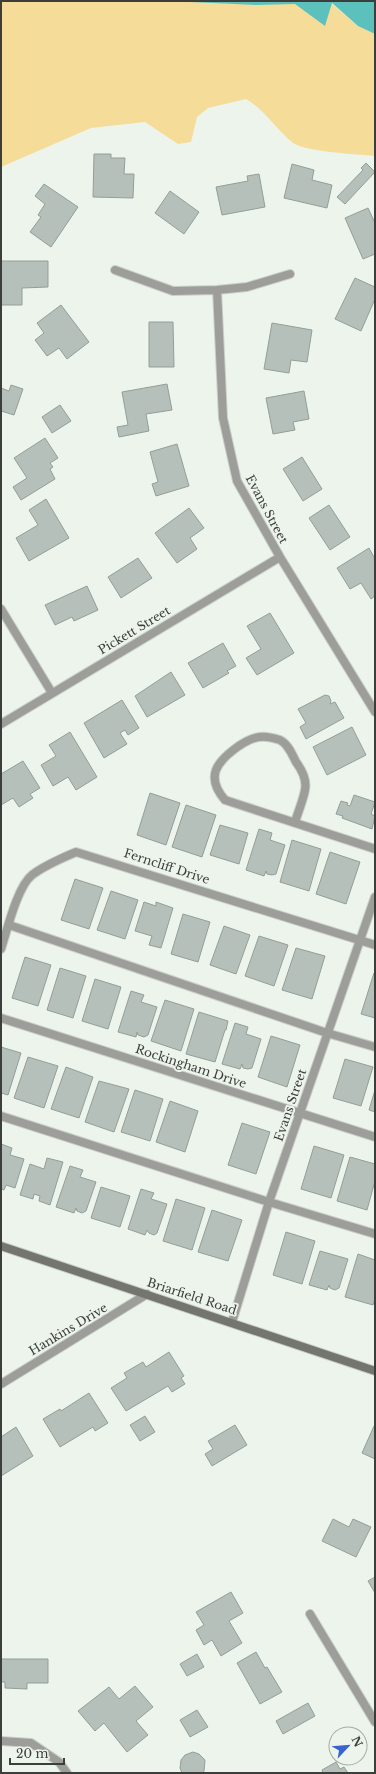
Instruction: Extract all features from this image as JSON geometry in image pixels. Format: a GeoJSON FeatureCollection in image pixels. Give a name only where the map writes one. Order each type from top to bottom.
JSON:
{"type":"FeatureCollection","features":[{"type":"Feature","properties":{"kind":"main road","name":"Briarfield Road"},"geometry":{"type":"LineString","coordinates":[[1,1246],[375,1371]]}},
{"type":"Feature","properties":{"kind":"street"},"geometry":{"type":"LineString","coordinates":[[115,270],[173,291],[217,290],[248,287],[290,274]]}},
{"type":"Feature","properties":{"kind":"street","name":"Evans Street"},"geometry":{"type":"LineString","coordinates":[[217,290],[223,418],[237,481],[280,557],[375,712]]}},
{"type":"Feature","properties":{"kind":"street","name":"Pickett Street"},"geometry":{"type":"LineString","coordinates":[[1,724],[280,557]]}},
{"type":"Feature","properties":{"kind":"street"},"geometry":{"type":"LineString","coordinates":[[1,609],[52,693]]}},
{"type":"Feature","properties":{"kind":"street"},"geometry":{"type":"LineString","coordinates":[[295,822],[305,790],[305,781],[301,769],[288,748],[281,741],[269,737],[258,737],[230,752],[216,770],[215,781],[218,791],[225,800],[375,849]]}},
{"type":"Feature","properties":{"kind":"street","name":"Ferncliff Drive"},"geometry":{"type":"LineString","coordinates":[[1,949],[21,890],[32,876],[57,860],[76,852],[375,945]]}},
{"type":"Feature","properties":{"kind":"street","name":"Evans Street"},"geometry":{"type":"LineString","coordinates":[[232,1322],[269,1202],[375,897]]}},
{"type":"Feature","properties":{"kind":"street"},"geometry":{"type":"LineString","coordinates":[[9,925],[327,1033],[375,1047]]}},
{"type":"Feature","properties":{"kind":"street","name":"Rockingham Drive"},"geometry":{"type":"LineString","coordinates":[[1,1018],[375,1137]]}},
{"type":"Feature","properties":{"kind":"street"},"geometry":{"type":"LineString","coordinates":[[1,1116],[269,1202],[375,1234]]}},
{"type":"Feature","properties":{"kind":"street","name":"Hankins Drive"},"geometry":{"type":"LineString","coordinates":[[1,1384],[147,1294]]}},
{"type":"Feature","properties":{"kind":"street"},"geometry":{"type":"LineString","coordinates":[[310,1614],[375,1722]]}},
{"type":"Feature","properties":{"kind":"street"},"geometry":{"type":"LineString","coordinates":[[1,1741],[31,1743],[59,1762],[67,1773]]}},
{"type":"Feature","properties":{"kind":"shaded area"},"geometry":{"type":"Polygon","coordinates":[[[1,1],[326,1],[331,3],[358,26],[375,34],[375,156],[320,151],[299,146],[293,143],[265,114],[246,99],[208,108],[197,117],[191,142],[178,144],[145,122],[91,128],[1,167],[1,1]]]}},
{"type":"Feature","properties":{"kind":"water"},"geometry":{"type":"Polygon","coordinates":[[[168,1],[375,1],[375,34],[358,26],[332,3],[325,26],[295,4],[256,5],[168,1]]]}},
{"type":"Feature","properties":{"kind":"building"},"geometry":{"type":"Polygon","coordinates":[[[94,154],[111,154],[111,158],[125,158],[124,174],[134,174],[133,198],[93,197],[94,154]]]}},
{"type":"Feature","properties":{"kind":"building"},"geometry":{"type":"Polygon","coordinates":[[[366,163],[375,172],[345,204],[337,197],[363,170],[361,168],[366,163]]]}},
{"type":"Feature","properties":{"kind":"building"},"geometry":{"type":"Polygon","coordinates":[[[292,164],[314,170],[312,180],[332,185],[327,208],[284,198],[292,164]]]}},
{"type":"Feature","properties":{"kind":"building"},"geometry":{"type":"Polygon","coordinates":[[[259,174],[265,207],[222,215],[216,187],[248,181],[247,176],[259,174]]]}},
{"type":"Feature","properties":{"kind":"building"},"geometry":{"type":"Polygon","coordinates":[[[44,184],[78,207],[51,247],[30,232],[41,217],[38,215],[45,204],[35,196],[44,184]]]}},
{"type":"Feature","properties":{"kind":"building"},"geometry":{"type":"Polygon","coordinates":[[[170,191],[199,212],[184,234],[155,213],[170,191]]]}},
{"type":"Feature","properties":{"kind":"building"},"geometry":{"type":"Polygon","coordinates":[[[368,208],[375,223],[375,254],[363,259],[345,218],[368,208]]]}},
{"type":"Feature","properties":{"kind":"building"},"geometry":{"type":"Polygon","coordinates":[[[1,261],[48,261],[48,287],[22,288],[22,305],[1,305],[1,261]]]}},
{"type":"Feature","properties":{"kind":"building"},"geometry":{"type":"Polygon","coordinates":[[[355,278],[375,287],[375,299],[361,331],[335,319],[355,278]]]}},
{"type":"Feature","properties":{"kind":"building"},"geometry":{"type":"Polygon","coordinates":[[[61,305],[89,342],[67,359],[59,348],[47,356],[35,340],[44,333],[37,323],[61,305]]]}},
{"type":"Feature","properties":{"kind":"building"},"geometry":{"type":"Polygon","coordinates":[[[149,322],[173,322],[174,367],[149,367],[149,322]]]}},
{"type":"Feature","properties":{"kind":"building"},"geometry":{"type":"Polygon","coordinates":[[[272,323],[312,330],[307,362],[291,360],[289,373],[264,369],[272,323]]]}},
{"type":"Feature","properties":{"kind":"building"},"geometry":{"type":"Polygon","coordinates":[[[167,384],[172,410],[146,414],[149,431],[119,437],[117,427],[128,425],[122,392],[167,384]]]}},
{"type":"Feature","properties":{"kind":"building"},"geometry":{"type":"Polygon","coordinates":[[[11,385],[23,389],[14,415],[1,411],[1,388],[9,391],[11,385]]]}},
{"type":"Feature","properties":{"kind":"building"},"geometry":{"type":"Polygon","coordinates":[[[304,391],[309,419],[293,422],[295,430],[273,434],[266,398],[304,391]]]}},
{"type":"Feature","properties":{"kind":"building"},"geometry":{"type":"Polygon","coordinates":[[[60,405],[71,421],[52,433],[42,417],[60,405]]]}},
{"type":"Feature","properties":{"kind":"building"},"geometry":{"type":"Polygon","coordinates":[[[45,438],[58,458],[50,463],[53,467],[50,469],[55,479],[21,500],[13,487],[27,478],[14,458],[45,438]]]}},
{"type":"Feature","properties":{"kind":"building"},"geometry":{"type":"Polygon","coordinates":[[[177,444],[189,486],[156,496],[152,484],[158,482],[150,452],[177,444]]]}},
{"type":"Feature","properties":{"kind":"building"},"geometry":{"type":"Polygon","coordinates":[[[302,457],[322,489],[303,501],[283,469],[302,457]]]}},
{"type":"Feature","properties":{"kind":"building"},"geometry":{"type":"Polygon","coordinates":[[[46,499],[69,538],[29,561],[16,538],[38,525],[29,510],[46,499]]]}},
{"type":"Feature","properties":{"kind":"building"},"geometry":{"type":"Polygon","coordinates":[[[329,505],[350,537],[330,550],[309,518],[329,505]]]}},
{"type":"Feature","properties":{"kind":"building"},"geometry":{"type":"Polygon","coordinates":[[[189,508],[204,528],[190,538],[197,549],[177,563],[155,533],[189,508]]]}},
{"type":"Feature","properties":{"kind":"building"},"geometry":{"type":"Polygon","coordinates":[[[369,548],[375,559],[375,596],[371,599],[361,583],[350,589],[337,568],[369,548]]]}},
{"type":"Feature","properties":{"kind":"building"},"geometry":{"type":"Polygon","coordinates":[[[138,558],[152,578],[121,598],[108,577],[138,558]]]}},
{"type":"Feature","properties":{"kind":"building"},"geometry":{"type":"Polygon","coordinates":[[[87,586],[98,610],[74,621],[72,617],[55,625],[45,605],[87,586]]]}},
{"type":"Feature","properties":{"kind":"building"},"geometry":{"type":"Polygon","coordinates":[[[270,613],[294,653],[257,675],[246,658],[261,649],[247,626],[270,613]]]}},
{"type":"Feature","properties":{"kind":"building"},"geometry":{"type":"Polygon","coordinates":[[[223,643],[236,666],[227,671],[229,673],[203,688],[188,663],[223,643]]]}},
{"type":"Feature","properties":{"kind":"building"},"geometry":{"type":"Polygon","coordinates":[[[171,672],[185,695],[147,717],[135,696],[171,672]]]}},
{"type":"Feature","properties":{"kind":"building"},"geometry":{"type":"Polygon","coordinates":[[[325,695],[329,696],[331,701],[330,704],[335,702],[344,718],[306,739],[300,727],[306,723],[298,709],[325,695]]]}},
{"type":"Feature","properties":{"kind":"building"},"geometry":{"type":"Polygon","coordinates":[[[122,700],[139,728],[128,735],[125,730],[120,733],[127,744],[104,758],[84,723],[122,700]]]}},
{"type":"Feature","properties":{"kind":"building"},"geometry":{"type":"Polygon","coordinates":[[[352,727],[366,755],[327,775],[313,747],[352,727]]]}},
{"type":"Feature","properties":{"kind":"building"},"geometry":{"type":"Polygon","coordinates":[[[70,732],[97,777],[76,790],[68,777],[53,786],[41,765],[56,756],[49,745],[70,732]]]}},
{"type":"Feature","properties":{"kind":"building"},"geometry":{"type":"Polygon","coordinates":[[[23,761],[40,788],[30,794],[33,798],[19,807],[13,798],[1,805],[1,774],[23,761]]]}},
{"type":"Feature","properties":{"kind":"building"},"geometry":{"type":"Polygon","coordinates":[[[150,793],[180,803],[166,845],[137,835],[150,793]]]}},
{"type":"Feature","properties":{"kind":"building"},"geometry":{"type":"Polygon","coordinates":[[[354,795],[375,802],[371,814],[375,816],[372,829],[342,818],[343,816],[336,814],[341,801],[348,803],[347,805],[350,806],[354,795]]]}},
{"type":"Feature","properties":{"kind":"building"},"geometry":{"type":"Polygon","coordinates":[[[186,805],[216,815],[202,857],[172,847],[186,805]]]}},
{"type":"Feature","properties":{"kind":"building"},"geometry":{"type":"Polygon","coordinates":[[[220,825],[248,833],[239,864],[210,855],[220,825]]]}},
{"type":"Feature","properties":{"kind":"building"},"geometry":{"type":"Polygon","coordinates":[[[259,829],[272,833],[270,840],[285,845],[276,874],[267,874],[266,871],[264,876],[246,870],[259,829]]]}},
{"type":"Feature","properties":{"kind":"building"},"geometry":{"type":"Polygon","coordinates":[[[292,840],[321,849],[309,891],[280,882],[292,840]]]}},
{"type":"Feature","properties":{"kind":"building"},"geometry":{"type":"Polygon","coordinates":[[[330,852],[360,862],[346,904],[316,894],[330,852]]]}},
{"type":"Feature","properties":{"kind":"building"},"geometry":{"type":"Polygon","coordinates":[[[75,879],[103,888],[89,929],[61,920],[75,879]]]}},
{"type":"Feature","properties":{"kind":"building"},"geometry":{"type":"Polygon","coordinates":[[[111,891],[138,900],[125,939],[97,930],[111,891]]]}},
{"type":"Feature","properties":{"kind":"building"},"geometry":{"type":"Polygon","coordinates":[[[144,902],[156,906],[156,902],[173,908],[161,948],[149,945],[152,936],[135,931],[144,902]]]}},
{"type":"Feature","properties":{"kind":"building"},"geometry":{"type":"Polygon","coordinates":[[[183,914],[210,922],[198,962],[171,954],[183,914]]]}},
{"type":"Feature","properties":{"kind":"building"},"geometry":{"type":"Polygon","coordinates":[[[224,926],[250,935],[236,974],[210,965],[224,926]]]}},
{"type":"Feature","properties":{"kind":"building"},"geometry":{"type":"Polygon","coordinates":[[[259,936],[288,945],[274,986],[245,976],[259,936]]]}},
{"type":"Feature","properties":{"kind":"building"},"geometry":{"type":"Polygon","coordinates":[[[296,948],[325,956],[312,999],[282,990],[296,948]]]}},
{"type":"Feature","properties":{"kind":"building"},"geometry":{"type":"Polygon","coordinates":[[[25,957],[51,965],[38,1006],[12,998],[25,957]]]}},
{"type":"Feature","properties":{"kind":"building"},"geometry":{"type":"Polygon","coordinates":[[[60,968],[86,976],[73,1018],[47,1010],[60,968]]]}},
{"type":"Feature","properties":{"kind":"building"},"geometry":{"type":"Polygon","coordinates":[[[375,973],[375,1018],[361,1014],[375,973]]]}},
{"type":"Feature","properties":{"kind":"building"},"geometry":{"type":"Polygon","coordinates":[[[95,979],[121,987],[108,1029],[82,1021],[95,979]]]}},
{"type":"Feature","properties":{"kind":"building"},"geometry":{"type":"Polygon","coordinates":[[[131,991],[144,995],[141,1002],[157,1007],[148,1035],[144,1037],[138,1035],[137,1032],[136,1037],[118,1032],[131,991]]]}},
{"type":"Feature","properties":{"kind":"building"},"geometry":{"type":"Polygon","coordinates":[[[165,1000],[194,1009],[181,1051],[151,1041],[165,1000]]]}},
{"type":"Feature","properties":{"kind":"building"},"geometry":{"type":"Polygon","coordinates":[[[199,1012],[228,1021],[215,1062],[186,1054],[199,1012]]]}},
{"type":"Feature","properties":{"kind":"building"},"geometry":{"type":"Polygon","coordinates":[[[235,1023],[248,1027],[246,1034],[261,1039],[252,1068],[243,1068],[242,1064],[240,1069],[222,1064],[235,1023]]]}},
{"type":"Feature","properties":{"kind":"building"},"geometry":{"type":"Polygon","coordinates":[[[271,1036],[300,1045],[287,1087],[258,1077],[271,1036]]]}},
{"type":"Feature","properties":{"kind":"building"},"geometry":{"type":"Polygon","coordinates":[[[1,1047],[21,1053],[8,1095],[1,1093],[1,1047]]]}},
{"type":"Feature","properties":{"kind":"building"},"geometry":{"type":"Polygon","coordinates":[[[28,1057],[58,1066],[44,1108],[14,1098],[28,1057]]]}},
{"type":"Feature","properties":{"kind":"building"},"geometry":{"type":"Polygon","coordinates":[[[345,1059],[373,1067],[361,1106],[333,1098],[345,1059]]]}},
{"type":"Feature","properties":{"kind":"building"},"geometry":{"type":"Polygon","coordinates":[[[66,1067],[93,1077],[79,1118],[51,1109],[66,1067]]]}},
{"type":"Feature","properties":{"kind":"building"},"geometry":{"type":"Polygon","coordinates":[[[99,1081],[129,1089],[114,1132],[85,1122],[99,1081]]]}},
{"type":"Feature","properties":{"kind":"building"},"geometry":{"type":"Polygon","coordinates":[[[135,1090],[163,1099],[150,1141],[121,1132],[135,1090]]]}},
{"type":"Feature","properties":{"kind":"building"},"geometry":{"type":"Polygon","coordinates":[[[375,1090],[375,1112],[369,1110],[375,1090]]]}},
{"type":"Feature","properties":{"kind":"building"},"geometry":{"type":"Polygon","coordinates":[[[170,1101],[198,1111],[185,1152],[156,1142],[170,1101]]]}},
{"type":"Feature","properties":{"kind":"building"},"geometry":{"type":"Polygon","coordinates":[[[242,1123],[270,1132],[256,1174],[228,1165],[242,1123]]]}},
{"type":"Feature","properties":{"kind":"building"},"geometry":{"type":"Polygon","coordinates":[[[1,1144],[12,1148],[10,1155],[24,1159],[15,1188],[6,1185],[4,1190],[1,1189],[1,1144]]]}},
{"type":"Feature","properties":{"kind":"building"},"geometry":{"type":"Polygon","coordinates":[[[314,1146],[344,1155],[331,1198],[301,1189],[314,1146]]]}},
{"type":"Feature","properties":{"kind":"building"},"geometry":{"type":"Polygon","coordinates":[[[350,1157],[375,1164],[375,1181],[367,1210],[337,1201],[350,1157]]]}},
{"type":"Feature","properties":{"kind":"building"},"geometry":{"type":"Polygon","coordinates":[[[47,1158],[63,1162],[50,1205],[39,1201],[40,1196],[34,1194],[33,1199],[20,1195],[30,1164],[44,1169],[47,1158]]]}},
{"type":"Feature","properties":{"kind":"building"},"geometry":{"type":"Polygon","coordinates":[[[70,1166],[83,1170],[80,1177],[96,1182],[86,1211],[82,1213],[77,1211],[76,1208],[74,1213],[56,1207],[70,1166]]]}},
{"type":"Feature","properties":{"kind":"building"},"geometry":{"type":"Polygon","coordinates":[[[101,1187],[130,1196],[120,1227],[91,1218],[101,1187]]]}},
{"type":"Feature","properties":{"kind":"building"},"geometry":{"type":"Polygon","coordinates":[[[141,1189],[154,1193],[151,1199],[167,1204],[157,1233],[154,1235],[149,1233],[147,1230],[145,1235],[128,1229],[141,1189]]]}},
{"type":"Feature","properties":{"kind":"building"},"geometry":{"type":"Polygon","coordinates":[[[176,1199],[205,1208],[192,1250],[163,1241],[176,1199]]]}},
{"type":"Feature","properties":{"kind":"building"},"geometry":{"type":"Polygon","coordinates":[[[212,1210],[242,1220],[228,1261],[198,1252],[212,1210]]]}},
{"type":"Feature","properties":{"kind":"building"},"geometry":{"type":"Polygon","coordinates":[[[286,1232],[315,1241],[302,1284],[273,1275],[286,1232]]]}},
{"type":"Feature","properties":{"kind":"building"},"geometry":{"type":"Polygon","coordinates":[[[320,1251],[348,1259],[339,1288],[335,1290],[330,1288],[329,1285],[327,1290],[309,1285],[320,1251]]]}},
{"type":"Feature","properties":{"kind":"building"},"geometry":{"type":"Polygon","coordinates":[[[358,1254],[375,1260],[375,1299],[373,1305],[345,1297],[358,1254]]]}},
{"type":"Feature","properties":{"kind":"building"},"geometry":{"type":"Polygon","coordinates":[[[169,1352],[184,1376],[181,1378],[185,1384],[172,1392],[168,1386],[126,1411],[111,1388],[127,1378],[124,1373],[143,1362],[146,1367],[169,1352]]]}},
{"type":"Feature","properties":{"kind":"building"},"geometry":{"type":"Polygon","coordinates":[[[89,1393],[108,1423],[95,1431],[93,1427],[60,1447],[43,1419],[60,1409],[61,1411],[89,1393]]]}},
{"type":"Feature","properties":{"kind":"building"},"geometry":{"type":"Polygon","coordinates":[[[145,1416],[155,1432],[140,1441],[130,1425],[145,1416]]]}},
{"type":"Feature","properties":{"kind":"building"},"geometry":{"type":"Polygon","coordinates":[[[235,1425],[247,1445],[212,1466],[205,1454],[213,1449],[208,1441],[235,1425]]]}},
{"type":"Feature","properties":{"kind":"building"},"geometry":{"type":"Polygon","coordinates":[[[374,1426],[375,1427],[375,1459],[362,1453],[374,1426]]]}},
{"type":"Feature","properties":{"kind":"building"},"geometry":{"type":"Polygon","coordinates":[[[16,1427],[33,1456],[1,1476],[1,1437],[16,1427]]]}},
{"type":"Feature","properties":{"kind":"building"},"geometry":{"type":"Polygon","coordinates":[[[333,1519],[349,1527],[353,1519],[371,1527],[356,1557],[322,1541],[333,1519]]]}},
{"type":"Feature","properties":{"kind":"building"},"geometry":{"type":"Polygon","coordinates":[[[375,1577],[375,1593],[368,1581],[375,1577]]]}},
{"type":"Feature","properties":{"kind":"building"},"geometry":{"type":"Polygon","coordinates":[[[231,1592],[243,1613],[229,1621],[242,1643],[221,1656],[212,1640],[204,1645],[196,1630],[204,1625],[196,1612],[231,1592]]]}},
{"type":"Feature","properties":{"kind":"building"},"geometry":{"type":"Polygon","coordinates":[[[256,1652],[282,1692],[260,1704],[237,1663],[256,1652]]]}},
{"type":"Feature","properties":{"kind":"building"},"geometry":{"type":"Polygon","coordinates":[[[197,1654],[204,1667],[187,1676],[180,1664],[197,1654]]]}},
{"type":"Feature","properties":{"kind":"building"},"geometry":{"type":"Polygon","coordinates":[[[1,1659],[48,1659],[48,1683],[27,1683],[27,1689],[5,1688],[5,1682],[1,1682],[1,1659]]]}},
{"type":"Feature","properties":{"kind":"building"},"geometry":{"type":"Polygon","coordinates":[[[135,1686],[153,1707],[136,1721],[148,1735],[127,1752],[104,1723],[95,1731],[78,1711],[109,1687],[119,1699],[135,1686]]]}},
{"type":"Feature","properties":{"kind":"building"},"geometry":{"type":"Polygon","coordinates":[[[308,1703],[315,1716],[283,1734],[276,1721],[308,1703]]]}},
{"type":"Feature","properties":{"kind":"building"},"geometry":{"type":"Polygon","coordinates":[[[197,1710],[208,1727],[190,1737],[180,1720],[197,1710]]]}},
{"type":"Feature","properties":{"kind":"building"},"geometry":{"type":"Polygon","coordinates":[[[193,1752],[199,1754],[205,1760],[203,1773],[182,1773],[180,1768],[181,1760],[185,1755],[193,1752]]]}},
{"type":"Feature","properties":{"kind":"building"},"geometry":{"type":"Polygon","coordinates":[[[329,1766],[338,1766],[340,1769],[344,1767],[348,1773],[323,1773],[322,1770],[329,1766]]]}}]}
